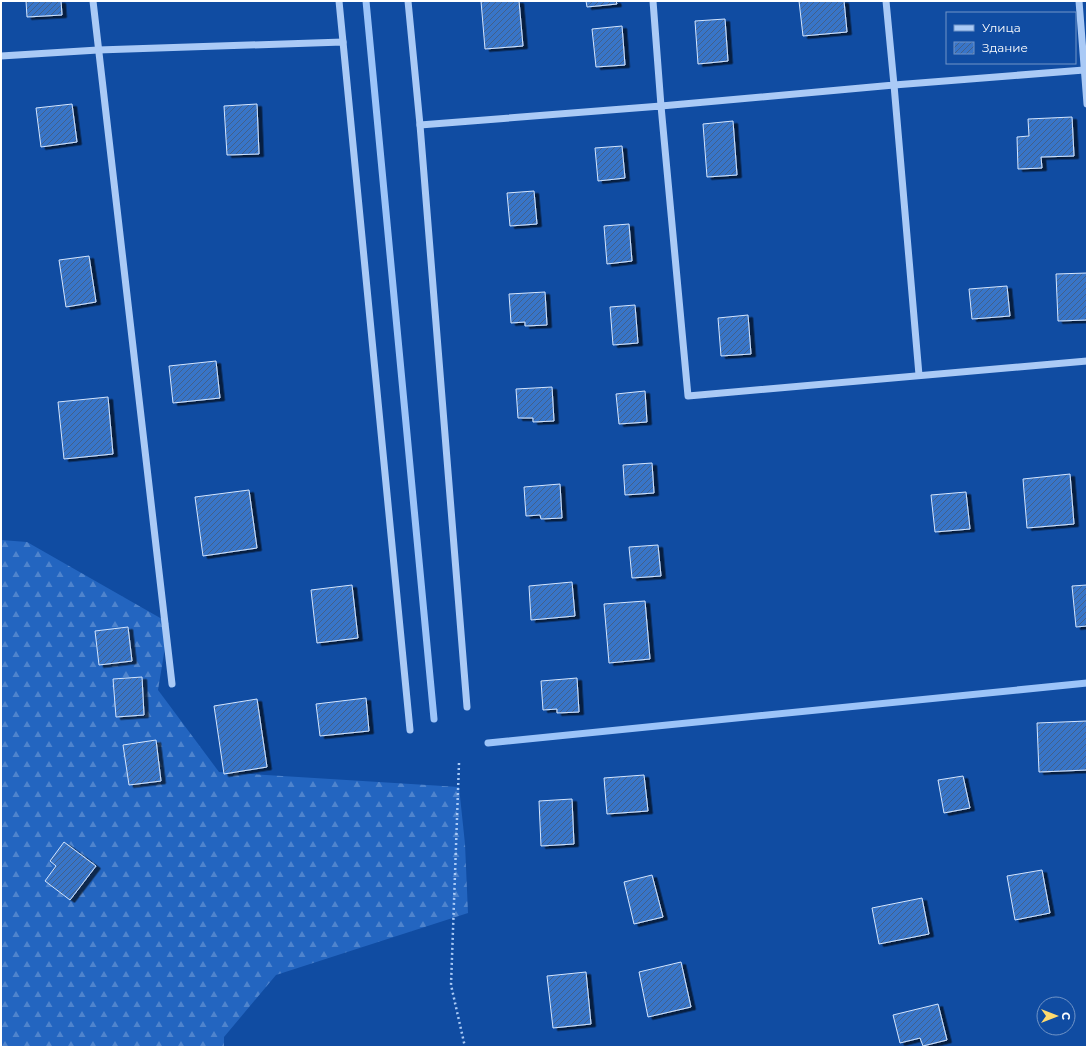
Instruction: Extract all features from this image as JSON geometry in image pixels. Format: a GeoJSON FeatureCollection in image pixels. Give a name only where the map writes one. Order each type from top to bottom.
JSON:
{"type":"FeatureCollection","features":[{"type":"Feature","properties":{"kind":"lane"},"geometry":{"type":"LineString","coordinates":[[93,1],[172,684]]}},
{"type":"Feature","properties":{"kind":"lane"},"geometry":{"type":"LineString","coordinates":[[339,1],[410,730]]}},
{"type":"Feature","properties":{"kind":"lane"},"geometry":{"type":"LineString","coordinates":[[408,1],[420,125],[467,707]]}},
{"type":"Feature","properties":{"kind":"lane"},"geometry":{"type":"LineString","coordinates":[[653,1],[688,396],[1087,361]]}},
{"type":"Feature","properties":{"kind":"lane"},"geometry":{"type":"LineString","coordinates":[[886,1],[919,375]]}},
{"type":"Feature","properties":{"kind":"lane"},"geometry":{"type":"LineString","coordinates":[[1079,1],[1087,104]]}},
{"type":"Feature","properties":{"kind":"lane"},"geometry":{"type":"LineString","coordinates":[[1,56],[98,50],[342,42]]}},
{"type":"Feature","properties":{"kind":"lane"},"geometry":{"type":"LineString","coordinates":[[420,125],[1084,70]]}},
{"type":"Feature","properties":{"kind":"path"},"geometry":{"type":"LineString","coordinates":[[459,763],[451,985],[465,1047]]}},
{"type":"Feature","properties":{"kind":"green space"},"geometry":{"type":"Polygon","coordinates":[[[1,540],[27,542],[169,623],[158,690],[219,772],[459,787],[465,844],[468,913],[276,975],[224,1037],[224,1047],[1,1047],[1,540]]]}},
{"type":"Feature","properties":{"kind":"building"},"geometry":{"type":"Polygon","coordinates":[[[26,1],[61,1],[62,15],[27,17],[26,1]]]}},
{"type":"Feature","properties":{"kind":"building"},"geometry":{"type":"Polygon","coordinates":[[[481,1],[519,1],[523,46],[485,49],[481,1]]]}},
{"type":"Feature","properties":{"kind":"building"},"geometry":{"type":"Polygon","coordinates":[[[586,1],[616,1],[617,4],[587,7],[586,1]]]}},
{"type":"Feature","properties":{"kind":"building"},"geometry":{"type":"Polygon","coordinates":[[[799,1],[844,1],[847,32],[803,36],[799,1]]]}},
{"type":"Feature","properties":{"kind":"building"},"geometry":{"type":"Polygon","coordinates":[[[725,19],[728,61],[698,64],[695,21],[725,19]]]}},
{"type":"Feature","properties":{"kind":"building"},"geometry":{"type":"Polygon","coordinates":[[[622,26],[625,65],[596,67],[592,29],[622,26]]]}},
{"type":"Feature","properties":{"kind":"building"},"geometry":{"type":"Polygon","coordinates":[[[72,104],[77,142],[41,147],[36,108],[72,104]]]}},
{"type":"Feature","properties":{"kind":"building"},"geometry":{"type":"Polygon","coordinates":[[[257,104],[259,154],[227,155],[224,106],[257,104]]]}},
{"type":"Feature","properties":{"kind":"building"},"geometry":{"type":"Polygon","coordinates":[[[1072,117],[1074,156],[1041,157],[1042,168],[1018,169],[1017,137],[1029,136],[1028,119],[1072,117]]]}},
{"type":"Feature","properties":{"kind":"building"},"geometry":{"type":"Polygon","coordinates":[[[733,121],[737,175],[707,177],[703,124],[733,121]]]}},
{"type":"Feature","properties":{"kind":"building"},"geometry":{"type":"Polygon","coordinates":[[[622,146],[625,178],[598,181],[595,148],[622,146]]]}},
{"type":"Feature","properties":{"kind":"building"},"geometry":{"type":"Polygon","coordinates":[[[534,191],[537,224],[510,226],[507,193],[534,191]]]}},
{"type":"Feature","properties":{"kind":"building"},"geometry":{"type":"Polygon","coordinates":[[[629,224],[632,261],[607,264],[604,226],[629,224]]]}},
{"type":"Feature","properties":{"kind":"building"},"geometry":{"type":"Polygon","coordinates":[[[89,256],[96,302],[66,307],[59,260],[89,256]]]}},
{"type":"Feature","properties":{"kind":"building"},"geometry":{"type":"Polygon","coordinates":[[[1087,273],[1087,320],[1058,321],[1056,274],[1087,273]]]}},
{"type":"Feature","properties":{"kind":"building"},"geometry":{"type":"Polygon","coordinates":[[[1007,286],[1010,316],[972,319],[969,289],[1007,286]]]}},
{"type":"Feature","properties":{"kind":"building"},"geometry":{"type":"Polygon","coordinates":[[[545,292],[547,325],[525,326],[525,322],[511,323],[509,294],[545,292]]]}},
{"type":"Feature","properties":{"kind":"building"},"geometry":{"type":"Polygon","coordinates":[[[635,305],[638,343],[613,345],[610,307],[635,305]]]}},
{"type":"Feature","properties":{"kind":"building"},"geometry":{"type":"Polygon","coordinates":[[[748,315],[751,354],[721,356],[718,318],[748,315]]]}},
{"type":"Feature","properties":{"kind":"building"},"geometry":{"type":"Polygon","coordinates":[[[216,361],[220,398],[173,403],[169,366],[216,361]]]}},
{"type":"Feature","properties":{"kind":"building"},"geometry":{"type":"Polygon","coordinates":[[[552,387],[554,421],[533,422],[533,418],[518,418],[516,389],[552,387]]]}},
{"type":"Feature","properties":{"kind":"building"},"geometry":{"type":"Polygon","coordinates":[[[645,391],[647,422],[619,424],[616,394],[645,391]]]}},
{"type":"Feature","properties":{"kind":"building"},"geometry":{"type":"Polygon","coordinates":[[[108,397],[113,454],[64,459],[58,402],[108,397]]]}},
{"type":"Feature","properties":{"kind":"building"},"geometry":{"type":"Polygon","coordinates":[[[652,463],[654,493],[625,495],[623,465],[652,463]]]}},
{"type":"Feature","properties":{"kind":"building"},"geometry":{"type":"Polygon","coordinates":[[[1070,474],[1074,524],[1027,528],[1023,479],[1070,474]]]}},
{"type":"Feature","properties":{"kind":"building"},"geometry":{"type":"Polygon","coordinates":[[[560,484],[562,518],[541,519],[540,515],[526,516],[524,487],[560,484]]]}},
{"type":"Feature","properties":{"kind":"building"},"geometry":{"type":"Polygon","coordinates":[[[249,490],[257,548],[203,556],[195,497],[249,490]]]}},
{"type":"Feature","properties":{"kind":"building"},"geometry":{"type":"Polygon","coordinates":[[[966,492],[970,529],[935,532],[931,495],[966,492]]]}},
{"type":"Feature","properties":{"kind":"building"},"geometry":{"type":"Polygon","coordinates":[[[658,545],[661,576],[632,578],[629,547],[658,545]]]}},
{"type":"Feature","properties":{"kind":"building"},"geometry":{"type":"Polygon","coordinates":[[[572,582],[575,616],[531,620],[529,586],[572,582]]]}},
{"type":"Feature","properties":{"kind":"building"},"geometry":{"type":"Polygon","coordinates":[[[352,585],[358,638],[317,643],[311,590],[352,585]]]}},
{"type":"Feature","properties":{"kind":"building"},"geometry":{"type":"Polygon","coordinates":[[[1087,585],[1087,626],[1076,627],[1072,586],[1087,585]]]}},
{"type":"Feature","properties":{"kind":"building"},"geometry":{"type":"Polygon","coordinates":[[[645,601],[650,659],[609,663],[604,604],[645,601]]]}},
{"type":"Feature","properties":{"kind":"building"},"geometry":{"type":"Polygon","coordinates":[[[128,627],[132,661],[99,665],[95,631],[128,627]]]}},
{"type":"Feature","properties":{"kind":"building"},"geometry":{"type":"Polygon","coordinates":[[[142,677],[144,715],[116,717],[113,679],[142,677]]]}},
{"type":"Feature","properties":{"kind":"building"},"geometry":{"type":"Polygon","coordinates":[[[577,678],[579,712],[557,713],[557,709],[543,710],[541,681],[577,678]]]}},
{"type":"Feature","properties":{"kind":"building"},"geometry":{"type":"Polygon","coordinates":[[[366,698],[369,731],[320,736],[316,704],[366,698]]]}},
{"type":"Feature","properties":{"kind":"building"},"geometry":{"type":"Polygon","coordinates":[[[257,699],[267,767],[224,774],[214,706],[257,699]]]}},
{"type":"Feature","properties":{"kind":"building"},"geometry":{"type":"Polygon","coordinates":[[[1087,721],[1087,770],[1039,772],[1037,723],[1087,721]]]}},
{"type":"Feature","properties":{"kind":"building"},"geometry":{"type":"Polygon","coordinates":[[[156,740],[161,781],[129,785],[123,745],[156,740]]]}},
{"type":"Feature","properties":{"kind":"building"},"geometry":{"type":"Polygon","coordinates":[[[644,775],[648,811],[607,814],[604,778],[644,775]]]}},
{"type":"Feature","properties":{"kind":"building"},"geometry":{"type":"Polygon","coordinates":[[[963,776],[970,808],[944,813],[938,780],[963,776]]]}},
{"type":"Feature","properties":{"kind":"building"},"geometry":{"type":"Polygon","coordinates":[[[572,799],[574,844],[541,846],[539,801],[572,799]]]}},
{"type":"Feature","properties":{"kind":"building"},"geometry":{"type":"Polygon","coordinates":[[[64,842],[96,866],[70,900],[45,881],[56,866],[50,861],[64,842]]]}},
{"type":"Feature","properties":{"kind":"building"},"geometry":{"type":"Polygon","coordinates":[[[1042,870],[1050,913],[1015,920],[1007,876],[1042,870]]]}},
{"type":"Feature","properties":{"kind":"building"},"geometry":{"type":"Polygon","coordinates":[[[652,875],[663,917],[634,924],[624,882],[652,875]]]}},
{"type":"Feature","properties":{"kind":"building"},"geometry":{"type":"Polygon","coordinates":[[[922,898],[929,934],[879,944],[872,908],[922,898]]]}},
{"type":"Feature","properties":{"kind":"building"},"geometry":{"type":"Polygon","coordinates":[[[681,962],[691,1007],[648,1017],[639,972],[681,962]]]}},
{"type":"Feature","properties":{"kind":"building"},"geometry":{"type":"Polygon","coordinates":[[[586,972],[591,1024],[553,1028],[547,976],[586,972]]]}},
{"type":"Feature","properties":{"kind":"building"},"geometry":{"type":"Polygon","coordinates":[[[938,1004],[947,1040],[923,1046],[920,1038],[900,1043],[893,1015],[938,1004]]]}},
{"type":"Feature","properties":{"kind":"waterway"},"geometry":{"type":"LineString","coordinates":[[366,1],[434,719]]}},
{"type":"Feature","properties":{"kind":"waterway"},"geometry":{"type":"LineString","coordinates":[[488,743],[1087,683]]}}]}
